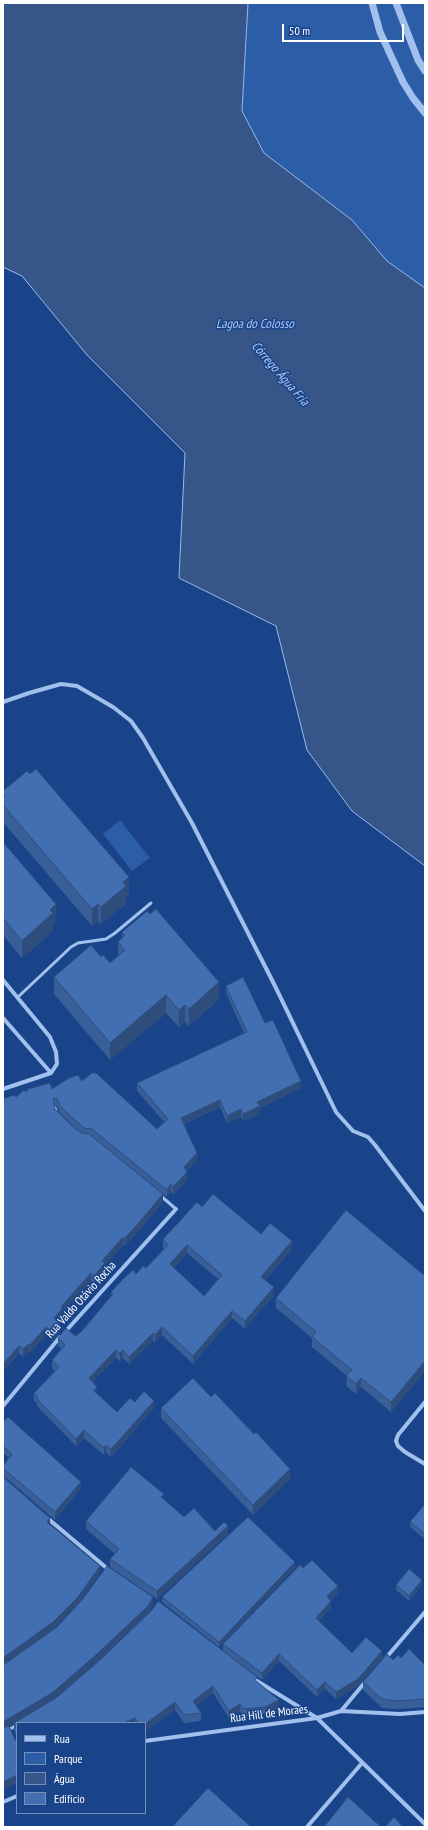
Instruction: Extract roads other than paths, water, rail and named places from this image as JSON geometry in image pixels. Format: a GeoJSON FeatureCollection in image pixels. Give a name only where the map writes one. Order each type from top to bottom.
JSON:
{"type":"FeatureCollection","features":[{"type":"Feature","properties":{"kind":"street"},"geometry":{"type":"LineString","coordinates":[[372,3],[380,32],[403,82],[425,114]]}},
{"type":"Feature","properties":{"kind":"street"},"geometry":{"type":"LineString","coordinates":[[396,3],[418,60],[425,71]]}},
{"type":"Feature","properties":{"kind":"street"},"geometry":{"type":"LineString","coordinates":[[3,702],[61,684],[77,686],[113,707],[131,721],[143,738],[192,823],[275,986],[336,1112],[353,1130],[368,1138],[375,1145],[425,1211]]}},
{"type":"Feature","properties":{"kind":"street"},"geometry":{"type":"LineString","coordinates":[[3,980],[50,1037],[56,1052],[57,1064],[51,1073],[3,1089]]}},
{"type":"Feature","properties":{"kind":"street"},"geometry":{"type":"LineString","coordinates":[[3,1018],[51,1073]]}},
{"type":"Feature","properties":{"kind":"street","name":"Rua Valdo Otávio Rocha"},"geometry":{"type":"LineString","coordinates":[[3,1406],[65,1331],[176,1209]]}},
{"type":"Feature","properties":{"kind":"street"},"geometry":{"type":"LineString","coordinates":[[425,1402],[398,1435],[396,1441],[405,1452],[425,1464]]}},
{"type":"Feature","properties":{"kind":"street"},"geometry":{"type":"LineString","coordinates":[[44,1515],[112,1573]]}},
{"type":"Feature","properties":{"kind":"street"},"geometry":{"type":"LineString","coordinates":[[380,1665],[425,1612]]}},
{"type":"Feature","properties":{"kind":"street"},"geometry":{"type":"LineString","coordinates":[[249,1676],[317,1718],[341,1711],[400,1714],[425,1712]]}},
{"type":"Feature","properties":{"kind":"street"},"geometry":{"type":"LineString","coordinates":[[341,1711],[370,1676]]}},
{"type":"Feature","properties":{"kind":"street","name":"Rua Hill de Moraes"},"geometry":{"type":"LineString","coordinates":[[146,1741],[317,1718],[425,1824]]}},
{"type":"Feature","properties":{"kind":"street"},"geometry":{"type":"LineString","coordinates":[[307,1827],[362,1763]]}},
{"type":"Feature","properties":{"kind":"street"},"geometry":{"type":"LineString","coordinates":[[3,1802],[16,1796]]}},
{"type":"Feature","properties":{"kind":"lane"},"geometry":{"type":"LineString","coordinates":[[18,997],[71,947],[78,943],[106,939],[151,903]]}},
{"type":"Feature","properties":{"kind":"lane"},"geometry":{"type":"LineString","coordinates":[[56,1108],[57,1115],[61,1119]]}},
{"type":"Feature","properties":{"kind":"lane"},"geometry":{"type":"LineString","coordinates":[[158,1194],[176,1209]]}},
{"type":"Feature","properties":{"kind":"lane"},"geometry":{"type":"LineString","coordinates":[[104,1574],[107,1569]]}},
{"type":"Feature","properties":{"kind":"lane"},"geometry":{"type":"LineString","coordinates":[[3,1733],[16,1726]]}},
{"type":"Feature","properties":{"kind":"lane"},"geometry":{"type":"LineString","coordinates":[[10,1729],[12,1734]]}},
{"type":"Feature","properties":{"kind":"water","name":"Lagoa do Colosso"},"geometry":{"type":"Polygon","coordinates":[[[3,3],[248,3],[242,111],[264,153],[352,220],[387,261],[425,288],[425,866],[352,811],[307,750],[276,626],[179,578],[185,453],[87,355],[22,276],[3,267],[3,3]]]}},
{"type":"Feature","properties":{"kind":"water label","name":"Córrego Água Fria"},"geometry":{"type":"Point","coordinates":[280,374]}}]}
